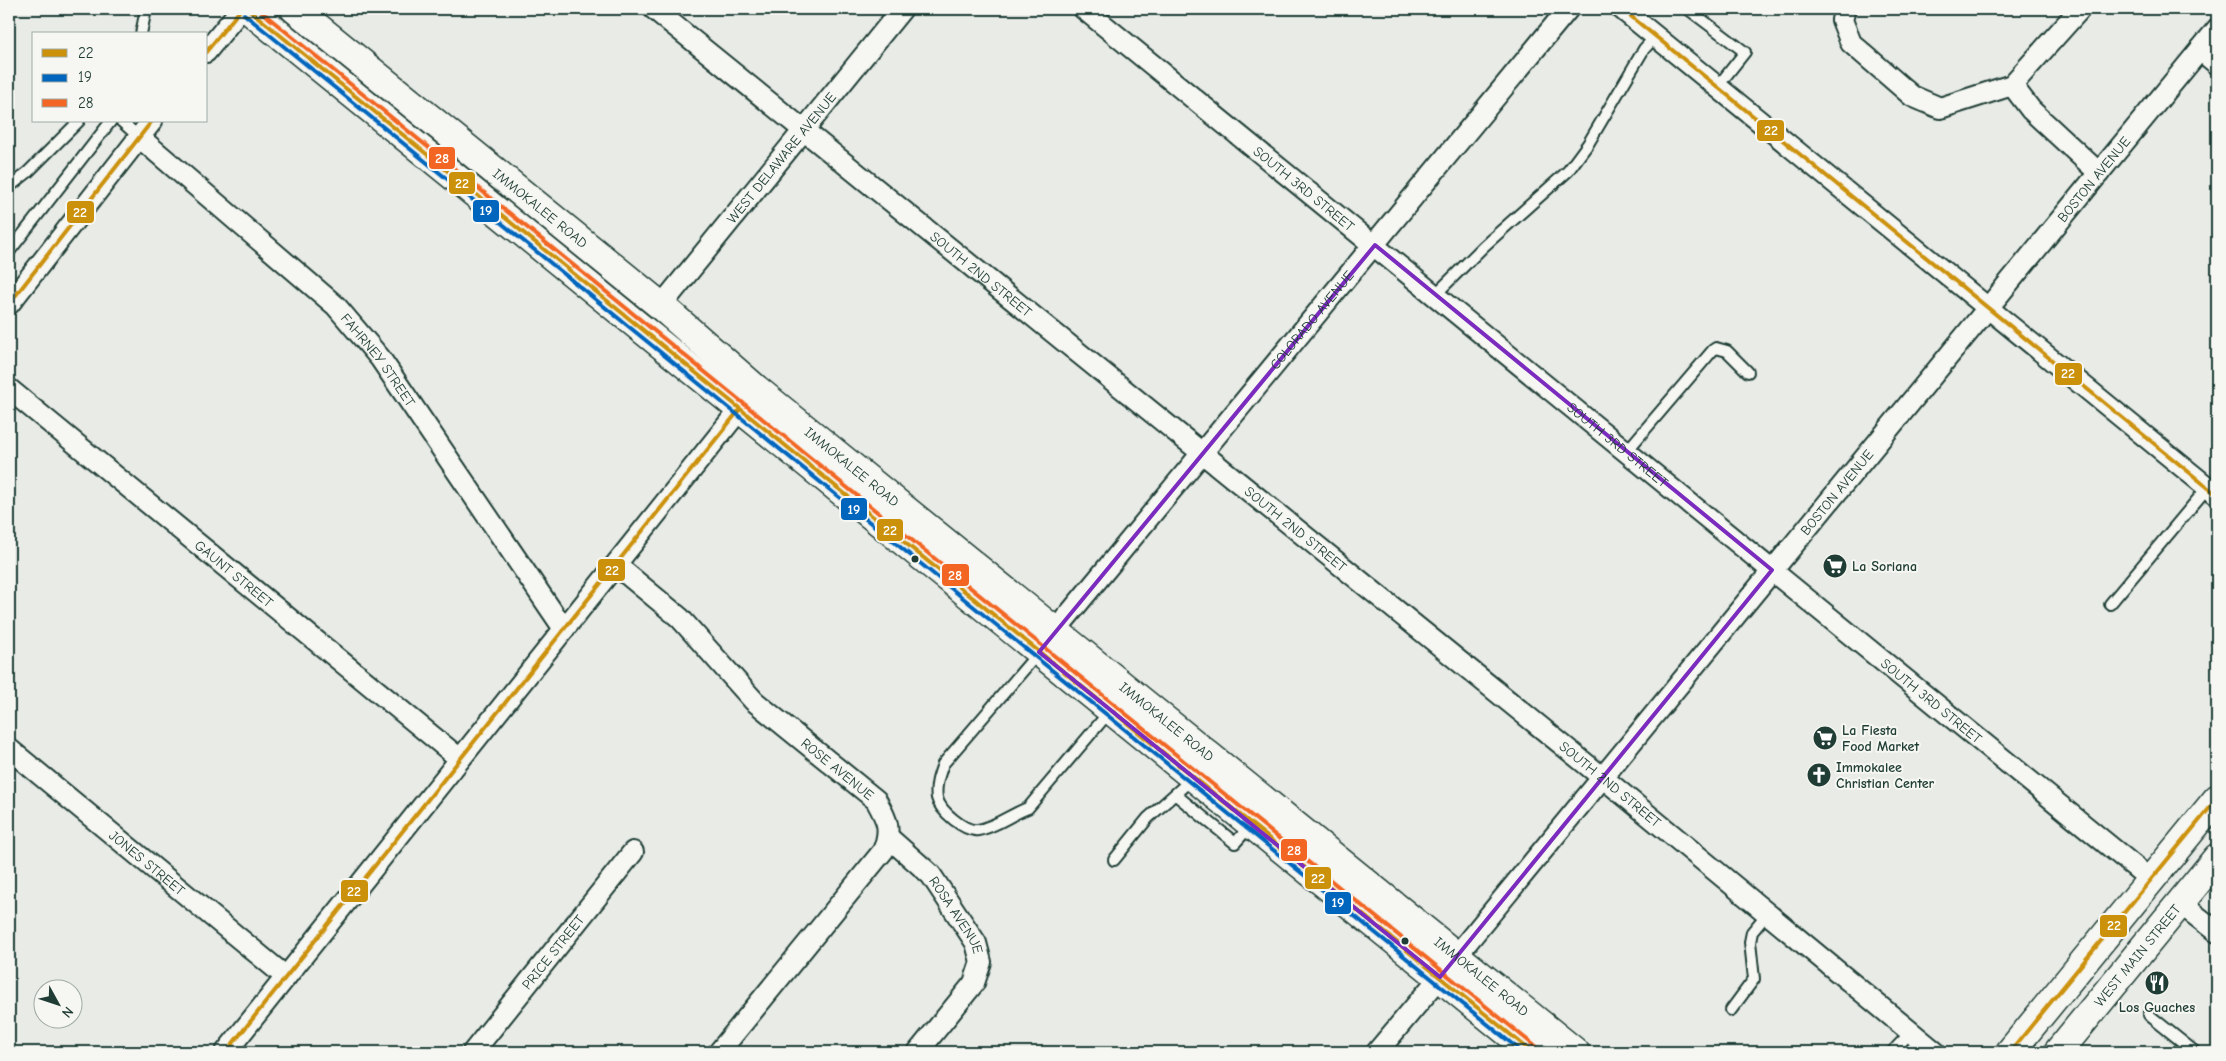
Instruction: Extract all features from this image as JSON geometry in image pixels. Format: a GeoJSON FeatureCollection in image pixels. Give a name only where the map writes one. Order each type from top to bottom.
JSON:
{"type":"FeatureCollection","features":[{"type":"Feature","properties":{"kind":"main road","name":"IMMOKALEE ROAD"},"geometry":{"type":"LineString","coordinates":[[248,9],[642,329],[748,399],[1056,630],[1575,1052]]}},
{"type":"Feature","properties":{"kind":"main road","name":"IMMOKALEE ROAD"},"geometry":{"type":"LineString","coordinates":[[295,9],[661,306],[748,399],[1039,652],[1110,710],[1185,786],[1251,824],[1532,1052]]}},
{"type":"Feature","properties":{"kind":"main road"},"geometry":{"type":"LineString","coordinates":[[642,329],[661,306]]}},
{"type":"Feature","properties":{"kind":"main road"},"geometry":{"type":"LineString","coordinates":[[1039,652],[1056,630]]}},
{"type":"Feature","properties":{"kind":"main road"},"geometry":{"type":"LineString","coordinates":[[2010,1052],[2217,799]]}},
{"type":"Feature","properties":{"kind":"main road","name":"WEST MAIN STREET"},"geometry":{"type":"LineString","coordinates":[[2058,1052],[2217,858]]}},
{"type":"Feature","properties":{"kind":"main road"},"geometry":{"type":"LineString","coordinates":[[2151,880],[2181,904]]}},
{"type":"Feature","properties":{"kind":"main road"},"geometry":{"type":"LineString","coordinates":[[1440,977],[1456,956]]}},
{"type":"Feature","properties":{"kind":"street"},"geometry":{"type":"LineString","coordinates":[[208,50],[241,9]]}},
{"type":"Feature","properties":{"kind":"street","name":"SOUTH 2ND STREET"},"geometry":{"type":"LineString","coordinates":[[654,9],[1602,777],[1935,1052]]}},
{"type":"Feature","properties":{"kind":"street","name":"WEST DELAWARE AVENUE"},"geometry":{"type":"LineString","coordinates":[[661,306],[802,129],[902,9]]}},
{"type":"Feature","properties":{"kind":"street","name":"SOUTH 3RD STREET"},"geometry":{"type":"LineString","coordinates":[[1084,9],[2151,880]]}},
{"type":"Feature","properties":{"kind":"street","name":"COLORADO AVENUE"},"geometry":{"type":"LineString","coordinates":[[1056,630],[1568,9]]}},
{"type":"Feature","properties":{"kind":"street"},"geometry":{"type":"LineString","coordinates":[[1622,9],[2212,491]]}},
{"type":"Feature","properties":{"kind":"street"},"geometry":{"type":"LineString","coordinates":[[1846,9],[1842,20],[1850,43],[1912,96],[1940,108],[2012,85],[2080,9]]}},
{"type":"Feature","properties":{"kind":"street","name":"BOSTON AVENUE"},"geometry":{"type":"LineString","coordinates":[[1456,956],[2217,29]]}},
{"type":"Feature","properties":{"kind":"street"},"geometry":{"type":"LineString","coordinates":[[2200,50],[2217,64]]}},
{"type":"Feature","properties":{"kind":"street"},"geometry":{"type":"LineString","coordinates":[[2012,85],[2031,110],[2099,173]]}},
{"type":"Feature","properties":{"kind":"street"},"geometry":{"type":"LineString","coordinates":[[9,304],[151,122]]}},
{"type":"Feature","properties":{"kind":"street","name":"FAHRNEY STREET"},"geometry":{"type":"LineString","coordinates":[[139,137],[318,290],[351,322],[380,358],[564,629]]}},
{"type":"Feature","properties":{"kind":"street","name":"GAUNT STREET"},"geometry":{"type":"LineString","coordinates":[[9,389],[460,759]]}},
{"type":"Feature","properties":{"kind":"street"},"geometry":{"type":"LineString","coordinates":[[226,1052],[748,399]]}},
{"type":"Feature","properties":{"kind":"street","name":"ROSE AVENUE"},"geometry":{"type":"LineString","coordinates":[[616,565],[680,618],[754,701],[876,800],[887,820],[888,837]]}},
{"type":"Feature","properties":{"kind":"street","name":"JONES STREET"},"geometry":{"type":"LineString","coordinates":[[9,749],[286,977]]}},
{"type":"Feature","properties":{"kind":"street"},"geometry":{"type":"LineString","coordinates":[[719,1052],[860,881],[883,850],[888,837]]}},
{"type":"Feature","properties":{"kind":"street","name":"ROSA AVENUE"},"geometry":{"type":"LineString","coordinates":[[888,837],[931,875],[976,943],[981,962],[974,983],[918,1052]]}},
{"type":"Feature","properties":{"kind":"street","name":"PRICE STREET"},"geometry":{"type":"LineString","coordinates":[[473,1052],[633,852]]}},
{"type":"Feature","properties":{"kind":"street"},"geometry":{"type":"LineString","coordinates":[[2181,904],[2217,932]]}},
{"type":"Feature","properties":{"kind":"street"},"geometry":{"type":"LineString","coordinates":[[1377,1052],[1440,977]]}},
{"type":"Feature","properties":{"kind":"lane"},"geometry":{"type":"LineString","coordinates":[[1688,9],[1745,52],[1718,86]]}},
{"type":"Feature","properties":{"kind":"lane"},"geometry":{"type":"LineString","coordinates":[[141,32],[146,10]]}},
{"type":"Feature","properties":{"kind":"lane"},"geometry":{"type":"LineString","coordinates":[[1435,295],[1484,246],[1568,171],[1588,144],[1644,49],[1656,36]]}},
{"type":"Feature","properties":{"kind":"lane"},"geometry":{"type":"LineString","coordinates":[[9,186],[28,172],[78,122]]}},
{"type":"Feature","properties":{"kind":"lane"},"geometry":{"type":"LineString","coordinates":[[9,252],[110,122]]}},
{"type":"Feature","properties":{"kind":"lane"},"geometry":{"type":"LineString","coordinates":[[122,122],[139,137]]}},
{"type":"Feature","properties":{"kind":"lane"},"geometry":{"type":"LineString","coordinates":[[1626,452],[1716,348],[1727,352],[1748,372]]}},
{"type":"Feature","properties":{"kind":"lane"},"geometry":{"type":"LineString","coordinates":[[2110,604],[2212,491]]}},
{"type":"Feature","properties":{"kind":"lane"},"geometry":{"type":"LineString","coordinates":[[1039,652],[943,764],[937,779],[937,800],[958,823],[965,828],[976,831],[993,826],[1013,814],[1028,808],[1110,710]]}},
{"type":"Feature","properties":{"kind":"lane"},"geometry":{"type":"LineString","coordinates":[[1114,860],[1148,818],[1185,786]]}},
{"type":"Feature","properties":{"kind":"lane"},"geometry":{"type":"LineString","coordinates":[[1732,1010],[1754,979],[1750,942],[1752,932],[1767,914]]}},
{"type":"Feature","properties":{"kind":"lane"},"geometry":{"type":"LineString","coordinates":[[2149,1015],[2195,1052]]}},
{"type":"Feature","properties":{"kind":"lane"},"geometry":{"type":"LineString","coordinates":[[1892,1052],[1911,1032]]}},
{"type":"Feature","properties":{"kind":"highlighted area"},"geometry":{"type":"Polygon","coordinates":[[[1375,245],[1772,570],[1440,977],[1039,652],[1375,245]]]}},
{"type":"Feature","properties":{"kind":"transit line","name":"22"},"geometry":{"type":"LineString","coordinates":[[208,50],[241,9]]}},
{"type":"Feature","properties":{"kind":"transit line","name":"22"},"geometry":{"type":"LineString","coordinates":[[248,9],[1532,1052]]}},
{"type":"Feature","properties":{"kind":"transit line","name":"28"},"geometry":{"type":"LineString","coordinates":[[258,9],[1536,1047]]}},
{"type":"Feature","properties":{"kind":"transit line","name":"22"},"geometry":{"type":"LineString","coordinates":[[1622,9],[2217,495]]}},
{"type":"Feature","properties":{"kind":"transit line","name":"19"},"geometry":{"type":"LineString","coordinates":[[244,14],[1522,1052]]}},
{"type":"Feature","properties":{"kind":"transit line","name":"22"},"geometry":{"type":"LineString","coordinates":[[9,304],[151,122]]}},
{"type":"Feature","properties":{"kind":"transit line","name":"22"},"geometry":{"type":"LineString","coordinates":[[226,1052],[740,409]]}},
{"type":"Feature","properties":{"kind":"transit line","name":"22"},"geometry":{"type":"LineString","coordinates":[[2010,1052],[2217,799]]}},
{"type":"Feature","properties":{"kind":"place","name":"La Soriana"},"geometry":{"type":"Point","coordinates":[1835,566]}},
{"type":"Feature","properties":{"kind":"place","name":"La Fiesta Food Market"},"geometry":{"type":"Point","coordinates":[1825,738]}},
{"type":"Feature","properties":{"kind":"place","name":"Immokalee Christian Center"},"geometry":{"type":"Point","coordinates":[1819,775]}},
{"type":"Feature","properties":{"kind":"place","name":"Los Guaches"},"geometry":{"type":"Point","coordinates":[2157,983]}}]}
